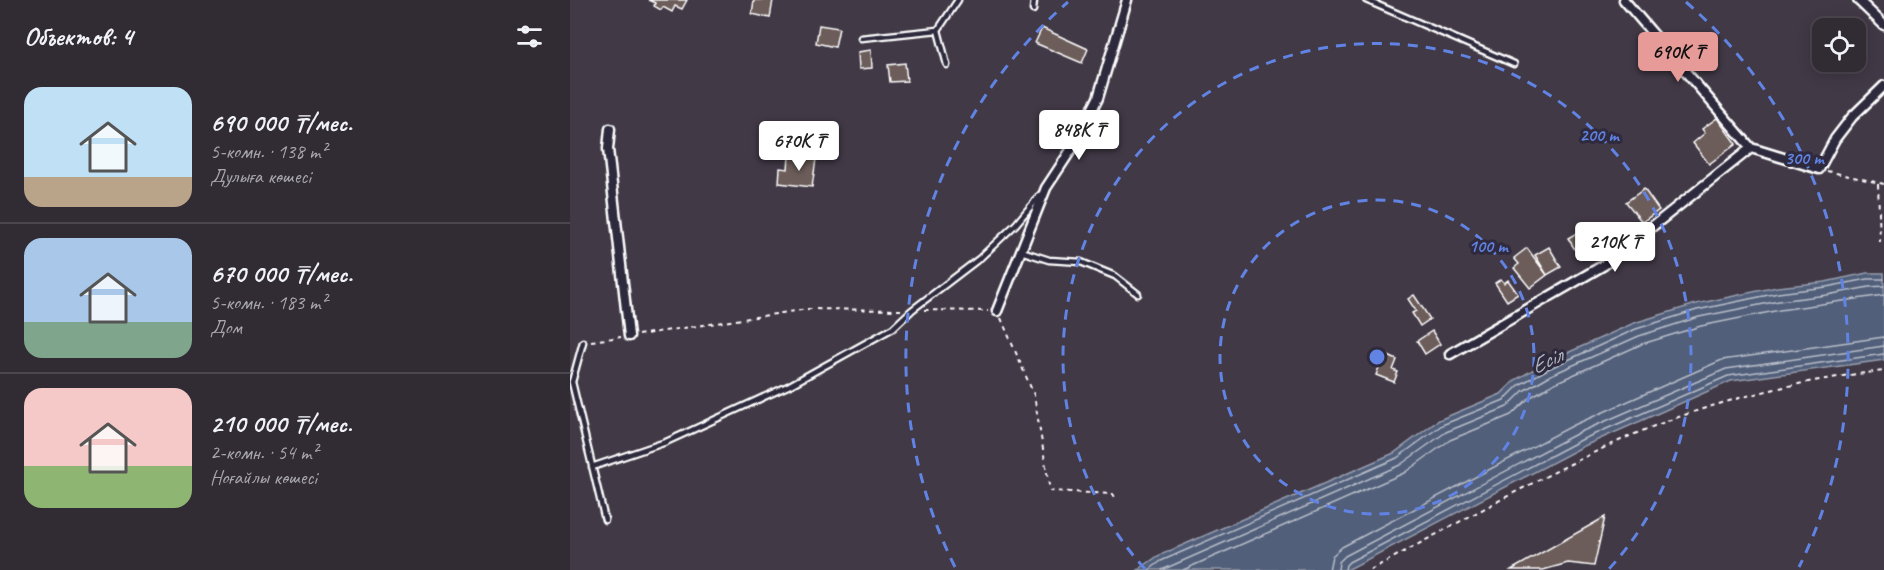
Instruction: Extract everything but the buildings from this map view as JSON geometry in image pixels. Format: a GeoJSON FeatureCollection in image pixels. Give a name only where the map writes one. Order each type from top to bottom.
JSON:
{"type":"FeatureCollection","features":[{"type":"Feature","properties":{"kind":"street"},"geometry":{"type":"LineString","coordinates":[[998,311],[1046,188],[1075,144],[1098,98],[1127,0]]}},
{"type":"Feature","properties":{"kind":"street"},"geometry":{"type":"LineString","coordinates":[[1624,0],[1751,148],[1819,169],[1835,139],[1852,117],[1884,86]]}},
{"type":"Feature","properties":{"kind":"street"},"geometry":{"type":"LineString","coordinates":[[1858,0],[1884,25]]}},
{"type":"Feature","properties":{"kind":"street"},"geometry":{"type":"LineString","coordinates":[[610,129],[608,149],[629,336]]}},
{"type":"Feature","properties":{"kind":"street"},"geometry":{"type":"LineString","coordinates":[[1450,354],[1604,265],[1751,148]]}},
{"type":"Feature","properties":{"kind":"lane"},"geometry":{"type":"LineString","coordinates":[[947,65],[938,30],[958,0]]}},
{"type":"Feature","properties":{"kind":"lane"},"geometry":{"type":"LineString","coordinates":[[1033,10],[1034,0]]}},
{"type":"Feature","properties":{"kind":"lane"},"geometry":{"type":"LineString","coordinates":[[1366,0],[1514,64]]}},
{"type":"Feature","properties":{"kind":"lane"},"geometry":{"type":"LineString","coordinates":[[861,38],[938,30]]}},
{"type":"Feature","properties":{"kind":"lane"},"geometry":{"type":"LineString","coordinates":[[592,467],[666,442],[790,385],[893,328],[912,310],[980,258],[1016,224],[1046,188]]}},
{"type":"Feature","properties":{"kind":"lane"},"geometry":{"type":"LineString","coordinates":[[1021,251],[1049,260],[1081,262],[1115,276],[1138,294]]}},
{"type":"Feature","properties":{"kind":"lane"},"geometry":{"type":"LineString","coordinates":[[583,342],[572,382],[605,520]]}},
{"type":"Feature","properties":{"kind":"path"},"geometry":{"type":"LineString","coordinates":[[1819,169],[1884,184]]}},
{"type":"Feature","properties":{"kind":"path"},"geometry":{"type":"LineString","coordinates":[[1878,184],[1880,242]]}},
{"type":"Feature","properties":{"kind":"path"},"geometry":{"type":"LineString","coordinates":[[583,342],[808,309],[998,311],[1034,395],[1050,491],[1113,494],[1116,499]]}},
{"type":"Feature","properties":{"kind":"path"},"geometry":{"type":"LineString","coordinates":[[1370,570],[1534,483],[1623,439],[1714,405],[1793,386],[1884,371]]}},
{"type":"Feature","properties":{"kind":"water"},"geometry":{"type":"Polygon","coordinates":[[[1867,273],[1884,273],[1884,360],[1731,381],[1584,446],[1347,570],[1138,570],[1158,556],[1394,453],[1439,420],[1501,394],[1515,380],[1545,363],[1634,323],[1696,304],[1777,287],[1825,282],[1867,273]]]}},
{"type":"Feature","properties":{"kind":"water label","name":"Есіл"},"geometry":{"type":"Point","coordinates":[1546,360]}}]}
